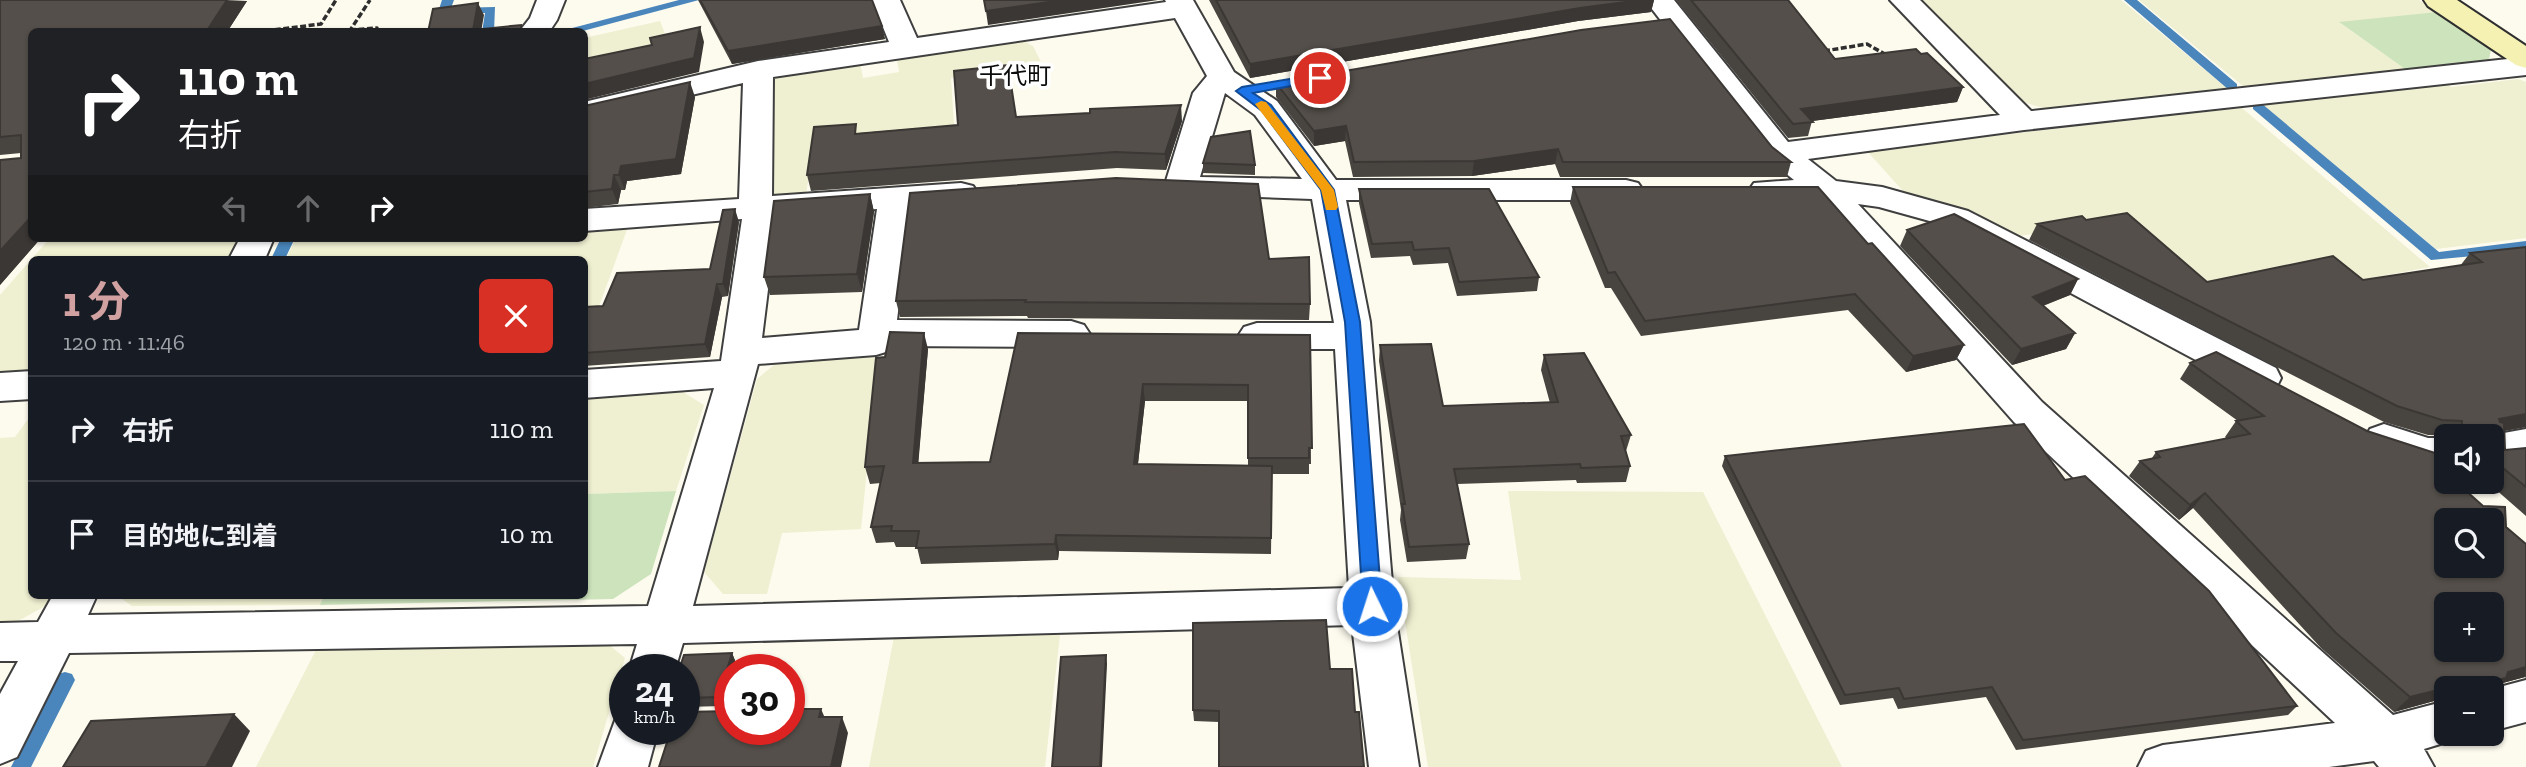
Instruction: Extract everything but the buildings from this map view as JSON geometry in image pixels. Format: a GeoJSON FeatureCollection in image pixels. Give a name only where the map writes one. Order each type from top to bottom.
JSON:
{"type":"FeatureCollection","features":[{"type":"Feature","properties":{"kind":"street"},"geometry":{"type":"LineString","coordinates":[[536,28],[543,20],[551,0]]}},
{"type":"Feature","properties":{"kind":"street"},"geometry":{"type":"LineString","coordinates":[[886,0],[906,47]]}},
{"type":"Feature","properties":{"kind":"street"},"geometry":{"type":"LineString","coordinates":[[1904,0],[2024,121]]}},
{"type":"Feature","properties":{"kind":"street"},"geometry":{"type":"LineString","coordinates":[[2438,0],[2526,59]]}},
{"type":"Feature","properties":{"kind":"street"},"geometry":{"type":"LineString","coordinates":[[588,110],[758,70],[1185,3],[1232,84],[1266,108],[1328,190],[1353,336],[1372,606],[1394,767]]}},
{"type":"Feature","properties":{"kind":"street"},"geometry":{"type":"LineString","coordinates":[[1660,15],[1780,153],[1827,190],[2028,412],[2397,753]]}},
{"type":"Feature","properties":{"kind":"street"},"geometry":{"type":"LineString","coordinates":[[1780,153],[2024,121],[2526,66]]}},
{"type":"Feature","properties":{"kind":"street"},"geometry":{"type":"LineString","coordinates":[[657,654],[740,363],[758,207],[758,70]]}},
{"type":"Feature","properties":{"kind":"street"},"geometry":{"type":"LineString","coordinates":[[1283,84],[1232,84],[1208,93],[1168,183],[1328,190],[1661,190]]}},
{"type":"Feature","properties":{"kind":"street"},"geometry":{"type":"LineString","coordinates":[[588,220],[992,190]]}},
{"type":"Feature","properties":{"kind":"street"},"geometry":{"type":"LineString","coordinates":[[1730,190],[1827,190],[1882,197],[1956,218],[2297,396]]}},
{"type":"Feature","properties":{"kind":"street"},"geometry":{"type":"LineString","coordinates":[[588,383],[876,342],[895,197]]}},
{"type":"Feature","properties":{"kind":"street"},"geometry":{"type":"LineString","coordinates":[[877,332],[1101,334]]}},
{"type":"Feature","properties":{"kind":"street"},"geometry":{"type":"LineString","coordinates":[[1227,335],[1353,336]]}},
{"type":"Feature","properties":{"kind":"street"},"geometry":{"type":"LineString","coordinates":[[0,387],[28,385]]}},
{"type":"Feature","properties":{"kind":"street"},"geometry":{"type":"LineString","coordinates":[[2357,428],[2434,464]]}},
{"type":"Feature","properties":{"kind":"street"},"geometry":{"type":"LineString","coordinates":[[2504,447],[2526,443]]}},
{"type":"Feature","properties":{"kind":"street"},"geometry":{"type":"LineString","coordinates":[[0,642],[60,623],[666,625],[1372,606]]}},
{"type":"Feature","properties":{"kind":"street"},"geometry":{"type":"LineString","coordinates":[[0,742],[60,623]]}},
{"type":"Feature","properties":{"kind":"street"},"geometry":{"type":"LineString","coordinates":[[2504,707],[2526,701]]}},
{"type":"Feature","properties":{"kind":"street"},"geometry":{"type":"LineString","coordinates":[[2162,767],[2397,753],[2434,730]]}},
{"type":"Feature","properties":{"kind":"street"},"geometry":{"type":"LineString","coordinates":[[623,767],[630,745]]}},
{"type":"Feature","properties":{"kind":"path"},"geometry":{"type":"LineString","coordinates":[[290,28],[321,24],[335,0]]}},
{"type":"Feature","properties":{"kind":"path"},"geometry":{"type":"LineString","coordinates":[[351,28],[370,0]]}},
{"type":"Feature","properties":{"kind":"path"},"geometry":{"type":"LineString","coordinates":[[1817,52],[1868,43],[1879,45],[1896,62]]}},
{"type":"Feature","properties":{"kind":"green space"},"geometry":{"type":"Polygon","coordinates":[[[1918,0],[2121,0],[2227,88],[2047,109],[2019,101],[1918,0]]]}},
{"type":"Feature","properties":{"kind":"green space"},"geometry":{"type":"Polygon","coordinates":[[[2139,0],[2419,0],[2437,12],[2340,23],[2405,69],[2244,87],[2139,0]]]}},
{"type":"Feature","properties":{"kind":"green space"},"geometry":{"type":"Polygon","coordinates":[[[2437,12],[2491,49],[2489,60],[2405,69],[2339,22],[2437,12]]]}},
{"type":"Feature","properties":{"kind":"green space"},"geometry":{"type":"Polygon","coordinates":[[[660,21],[670,47],[588,68],[588,37],[660,21]]]}},
{"type":"Feature","properties":{"kind":"green space"},"geometry":{"type":"Polygon","coordinates":[[[1016,37],[1033,46],[1047,74],[1021,78],[1015,71],[951,78],[955,140],[815,139],[806,194],[764,197],[766,72],[859,58],[863,78],[899,72],[896,55],[1016,37]]]}},
{"type":"Feature","properties":{"kind":"green space"},"geometry":{"type":"Polygon","coordinates":[[[2518,79],[2526,82],[2526,238],[2436,249],[2262,104],[2445,83],[2451,87],[2518,79]]]}},
{"type":"Feature","properties":{"kind":"green space"},"geometry":{"type":"Polygon","coordinates":[[[2242,108],[2430,267],[2345,283],[2196,288],[2122,221],[2019,236],[1959,208],[1903,191],[1866,150],[2242,108]]]}},
{"type":"Feature","properties":{"kind":"green space"},"geometry":{"type":"Polygon","coordinates":[[[628,227],[598,309],[588,310],[588,256],[287,256],[294,242],[588,242],[588,230],[628,227]]]}},
{"type":"Feature","properties":{"kind":"green space"},"geometry":{"type":"Polygon","coordinates":[[[46,242],[240,242],[233,256],[34,256],[46,242]]]}},
{"type":"Feature","properties":{"kind":"green space"},"geometry":{"type":"Polygon","coordinates":[[[28,263],[28,370],[0,373],[0,295],[28,263]]]}},
{"type":"Feature","properties":{"kind":"green space"},"geometry":{"type":"Polygon","coordinates":[[[879,351],[861,529],[782,533],[767,594],[723,594],[704,572],[757,379],[781,359],[879,351]]]}},
{"type":"Feature","properties":{"kind":"green space"},"geometry":{"type":"Polygon","coordinates":[[[683,392],[704,405],[676,491],[588,494],[588,399],[683,392]]]}},
{"type":"Feature","properties":{"kind":"green space"},"geometry":{"type":"Polygon","coordinates":[[[28,419],[28,599],[52,599],[49,604],[9,626],[0,626],[0,438],[15,437],[28,419]]]}},
{"type":"Feature","properties":{"kind":"green space"},"geometry":{"type":"Polygon","coordinates":[[[676,491],[651,574],[613,599],[320,605],[322,599],[588,599],[588,494],[676,491]]]}},
{"type":"Feature","properties":{"kind":"green space"},"geometry":{"type":"Polygon","coordinates":[[[1508,491],[1703,492],[1842,767],[1428,767],[1398,577],[1521,580],[1508,491]]]}},
{"type":"Feature","properties":{"kind":"green space"},"geometry":{"type":"Polygon","coordinates":[[[122,599],[322,599],[320,605],[132,606],[122,599]]]}},
{"type":"Feature","properties":{"kind":"green space"},"geometry":{"type":"Polygon","coordinates":[[[1060,635],[1045,767],[869,767],[894,637],[1060,635]]]}},
{"type":"Feature","properties":{"kind":"green space"},"geometry":{"type":"Polygon","coordinates":[[[603,640],[620,654],[609,654],[609,712],[593,767],[256,767],[318,646],[603,640]]]}},
{"type":"Feature","properties":{"kind":"waterway"},"geometry":{"type":"LineString","coordinates":[[448,0],[444,12],[491,9],[489,28]]}},
{"type":"Feature","properties":{"kind":"waterway"},"geometry":{"type":"LineString","coordinates":[[579,28],[693,0]]}},
{"type":"Feature","properties":{"kind":"waterway"},"geometry":{"type":"LineString","coordinates":[[2130,0],[2233,87]]}},
{"type":"Feature","properties":{"kind":"waterway"},"geometry":{"type":"LineString","coordinates":[[2257,106],[2436,257],[2526,246]]}},
{"type":"Feature","properties":{"kind":"waterway"},"geometry":{"type":"LineString","coordinates":[[279,256],[286,242]]}},
{"type":"Feature","properties":{"kind":"waterway"},"geometry":{"type":"LineString","coordinates":[[21,767],[65,680]]}},
{"type":"Feature","properties":{"kind":"slow traffic"},"geometry":{"type":"LineString","coordinates":[[1261,104],[1328,190],[1331,207]]}},
{"type":"Feature","properties":{"kind":"district","name":"千代町"},"geometry":{"type":"Point","coordinates":[1015,75]}},
{"type":"Feature","properties":{"kind":"route"},"geometry":{"type":"LineString","coordinates":[[1320,78],[1242,91],[1266,108],[1328,190],[1352,322],[1372,606]]}}]}
